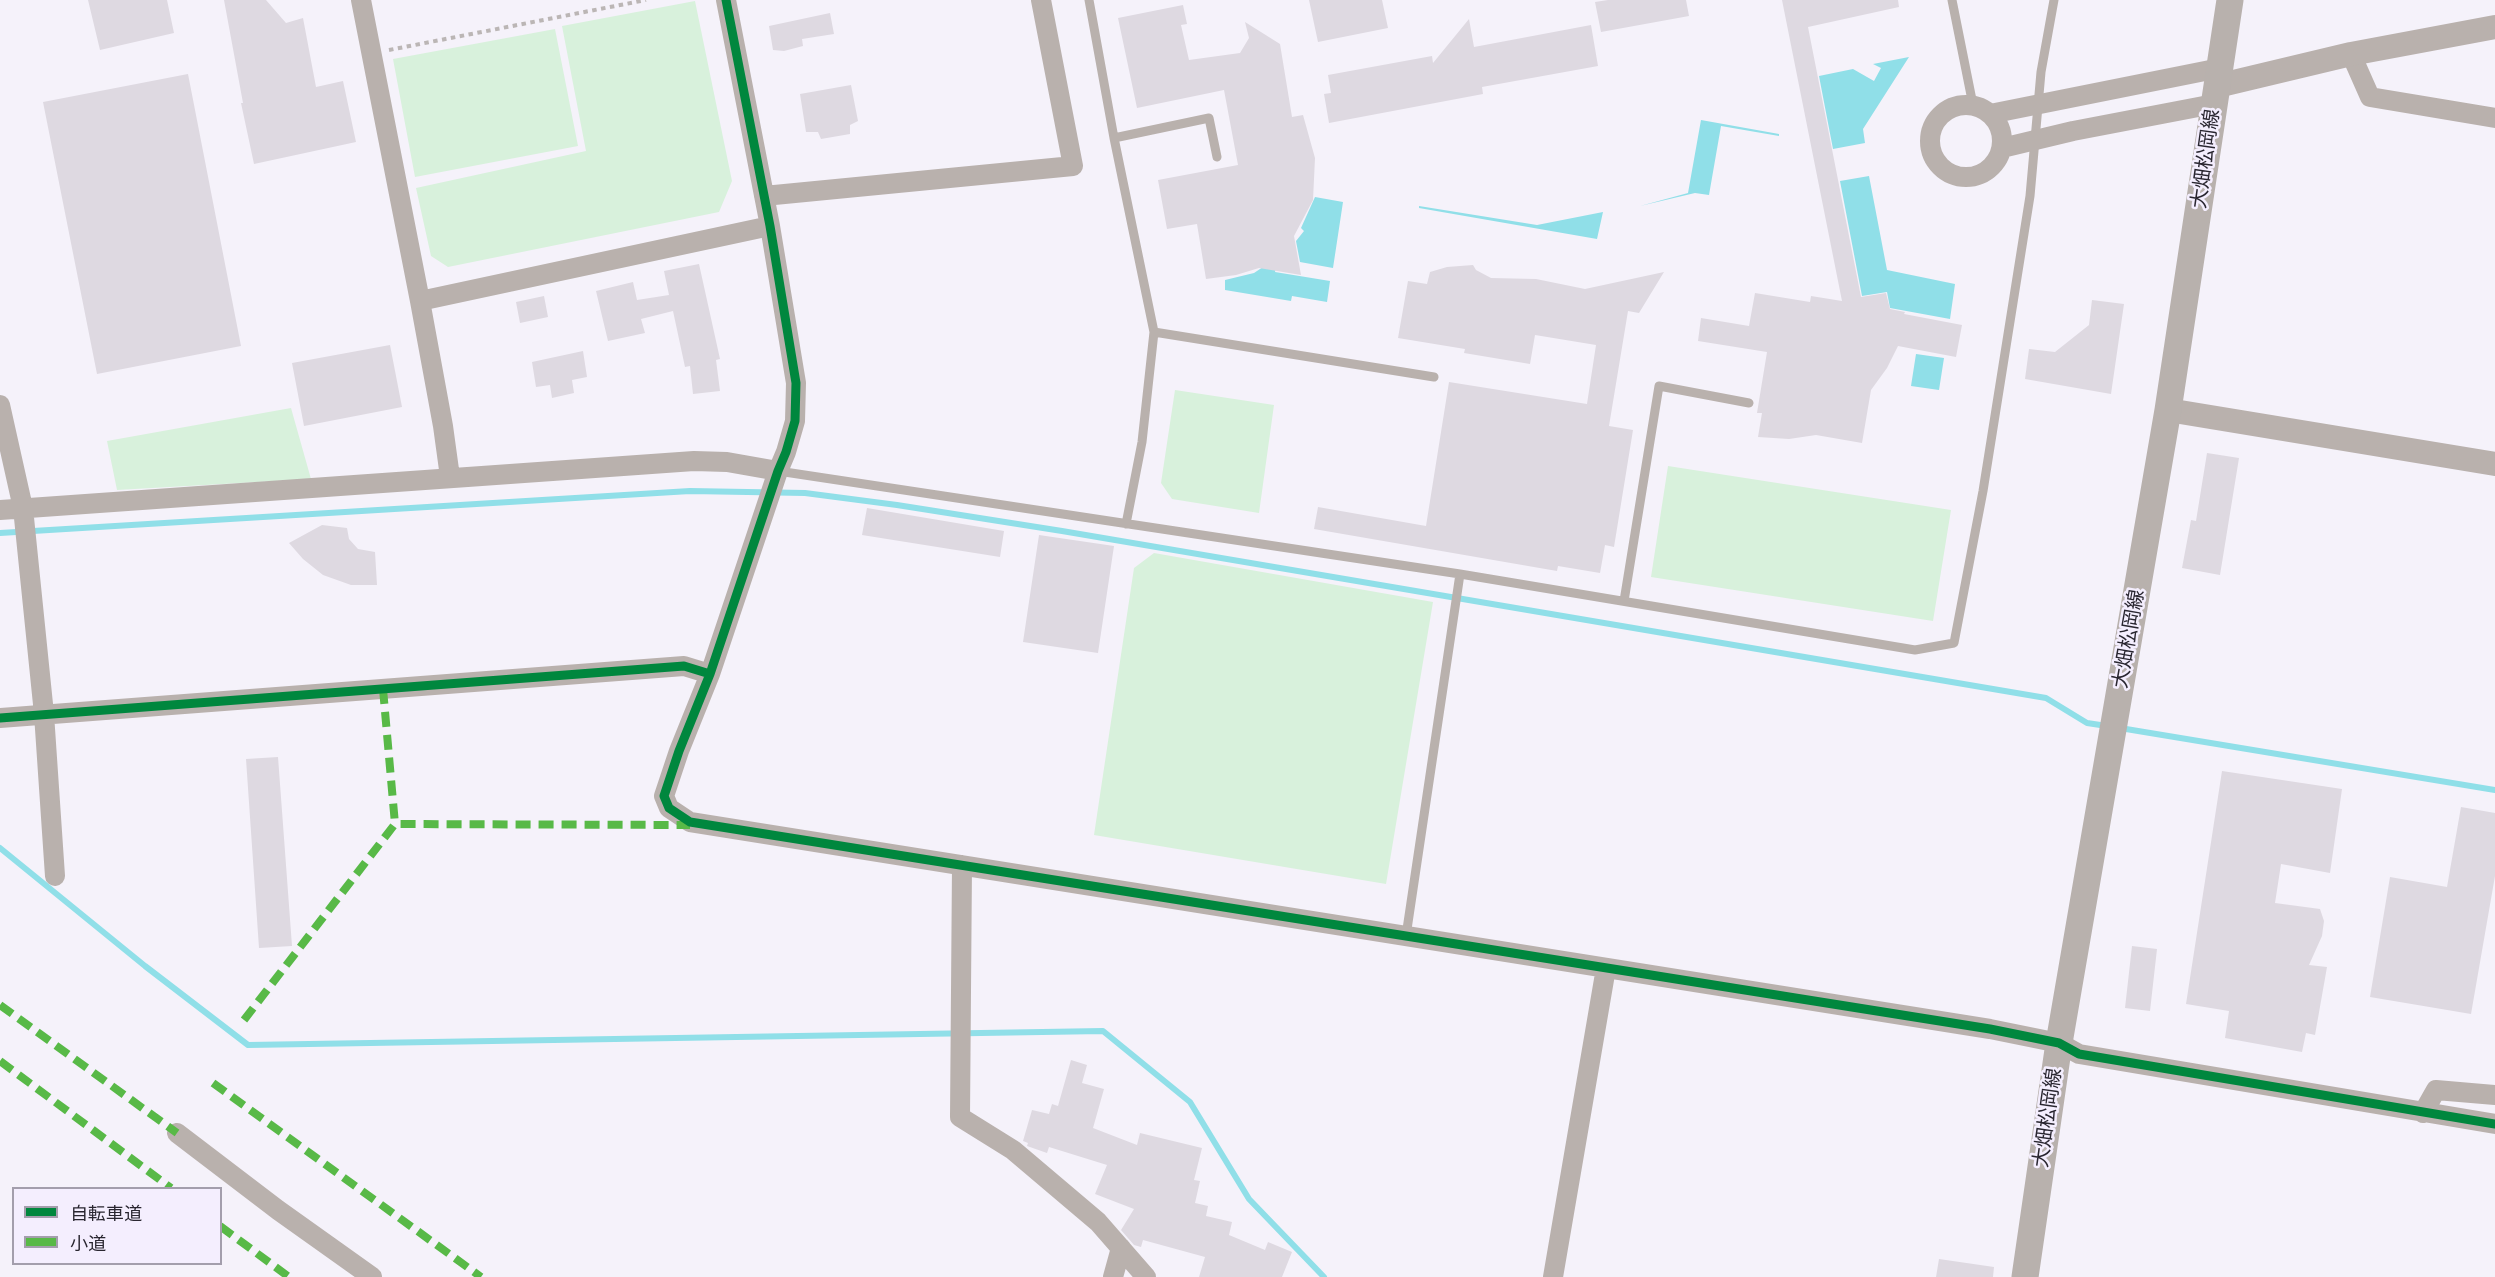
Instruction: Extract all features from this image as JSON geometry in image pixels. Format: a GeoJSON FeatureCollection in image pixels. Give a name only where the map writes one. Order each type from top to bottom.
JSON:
{"type":"FeatureCollection","features":[{"type":"Feature","properties":{"kind":"main road","name":"大畑松岡線"},"geometry":{"type":"LineString","coordinates":[[2025,1277],[2059,1043],[2168,410],[2230,0]]}},
{"type":"Feature","properties":{"kind":"street"},"geometry":{"type":"LineString","coordinates":[[361,0],[420,301],[450,477]]}},
{"type":"Feature","properties":{"kind":"street"},"geometry":{"type":"LineString","coordinates":[[726,0],[770,226],[796,383],[795,421],[710,674],[668,780],[664,796],[669,808],[690,822],[1978,1027],[2059,1043],[2079,1054],[2495,1124]]}},
{"type":"Feature","properties":{"kind":"street"},"geometry":{"type":"LineString","coordinates":[[764,196],[1073,166],[1041,0]]}},
{"type":"Feature","properties":{"kind":"street"},"geometry":{"type":"LineString","coordinates":[[2002,148],[2073,131],[2217,86],[2351,54],[2495,27]]}},
{"type":"Feature","properties":{"kind":"street"},"geometry":{"type":"LineString","coordinates":[[2351,54],[2370,97],[2495,118]]}},
{"type":"Feature","properties":{"kind":"street"},"geometry":{"type":"LineString","coordinates":[[1981,109],[1998,123],[2002,135],[2002,148],[1997,160],[1989,169],[1975,176],[1962,177],[1947,172],[1938,164],[1930,146],[1931,134],[1935,123],[1943,113],[1954,107],[1981,109],[2038,105],[2217,86]]}},
{"type":"Feature","properties":{"kind":"street"},"geometry":{"type":"LineString","coordinates":[[420,301],[770,226]]}},
{"type":"Feature","properties":{"kind":"street"},"geometry":{"type":"LineString","coordinates":[[0,405],[23,508],[44,714],[55,876]]}},
{"type":"Feature","properties":{"kind":"street"},"geometry":{"type":"LineString","coordinates":[[2168,410],[2495,464]]}},
{"type":"Feature","properties":{"kind":"street"},"geometry":{"type":"LineString","coordinates":[[0,510],[450,477],[694,462],[727,462],[778,471]]}},
{"type":"Feature","properties":{"kind":"street"},"geometry":{"type":"LineString","coordinates":[[0,718],[684,666],[710,674]]}},
{"type":"Feature","properties":{"kind":"street"},"geometry":{"type":"LineString","coordinates":[[962,865],[960,1117],[1013,1150],[1098,1222],[1146,1277]]}},
{"type":"Feature","properties":{"kind":"street"},"geometry":{"type":"LineString","coordinates":[[1553,1277],[1606,968]]}},
{"type":"Feature","properties":{"kind":"street"},"geometry":{"type":"LineString","coordinates":[[2423,1113],[2436,1090],[2495,1095]]}},
{"type":"Feature","properties":{"kind":"street"},"geometry":{"type":"LineString","coordinates":[[177,1133],[278,1210],[372,1277]]}},
{"type":"Feature","properties":{"kind":"street"},"geometry":{"type":"LineString","coordinates":[[1113,1277],[1121,1248]]}},
{"type":"Feature","properties":{"kind":"lane"},"geometry":{"type":"LineString","coordinates":[[1089,0],[1114,138],[1154,332],[1142,442],[1126,524]]}},
{"type":"Feature","properties":{"kind":"lane"},"geometry":{"type":"LineString","coordinates":[[1952,0],[1981,109]]}},
{"type":"Feature","properties":{"kind":"lane"},"geometry":{"type":"LineString","coordinates":[[778,471],[1460,574],[1915,650],[1954,643],[1987,468],[2030,196],[2040,72],[2054,0]]}},
{"type":"Feature","properties":{"kind":"lane"},"geometry":{"type":"LineString","coordinates":[[1114,138],[1209,118],[1217,157]]}},
{"type":"Feature","properties":{"kind":"lane"},"geometry":{"type":"LineString","coordinates":[[1154,332],[1434,377]]}},
{"type":"Feature","properties":{"kind":"lane"},"geometry":{"type":"LineString","coordinates":[[1623,601],[1659,386],[1749,402]]}},
{"type":"Feature","properties":{"kind":"lane"},"geometry":{"type":"LineString","coordinates":[[1406,936],[1460,574]]}},
{"type":"Feature","properties":{"kind":"path"},"geometry":{"type":"LineString","coordinates":[[380,52],[646,0]]}},
{"type":"Feature","properties":{"kind":"green space"},"geometry":{"type":"Polygon","coordinates":[[[695,1],[732,181],[719,212],[448,267],[431,256],[416,188],[586,151],[562,26],[695,1]]]}},
{"type":"Feature","properties":{"kind":"green space"},"geometry":{"type":"Polygon","coordinates":[[[555,29],[578,146],[415,177],[393,59],[555,29]]]}},
{"type":"Feature","properties":{"kind":"green space"},"geometry":{"type":"Polygon","coordinates":[[[1175,390],[1274,405],[1259,513],[1172,499],[1161,483],[1175,390]]]}},
{"type":"Feature","properties":{"kind":"green space"},"geometry":{"type":"Polygon","coordinates":[[[291,408],[311,479],[117,490],[107,441],[291,408]]]}},
{"type":"Feature","properties":{"kind":"green space"},"geometry":{"type":"Polygon","coordinates":[[[1668,466],[1951,510],[1933,621],[1651,577],[1668,466]]]}},
{"type":"Feature","properties":{"kind":"green space"},"geometry":{"type":"Polygon","coordinates":[[[1154,553],[1433,602],[1386,884],[1094,835],[1134,568],[1154,553]]]}},
{"type":"Feature","properties":{"kind":"water"},"geometry":{"type":"Polygon","coordinates":[[[1909,57],[1863,129],[1865,143],[1833,149],[1819,76],[1853,69],[1874,81],[1881,68],[1873,64],[1909,57]]]}},
{"type":"Feature","properties":{"kind":"water"},"geometry":{"type":"Polygon","coordinates":[[[1701,120],[1779,134],[1779,136],[1721,126],[1709,195],[1695,193],[1640,206],[1688,193],[1701,120]]]}},
{"type":"Feature","properties":{"kind":"water"},"geometry":{"type":"Polygon","coordinates":[[[1869,176],[1887,270],[1955,284],[1950,319],[1890,308],[1887,292],[1862,296],[1840,181],[1869,176]]]}},
{"type":"Feature","properties":{"kind":"water"},"geometry":{"type":"Polygon","coordinates":[[[1315,197],[1343,202],[1333,268],[1300,262],[1296,241],[1304,231],[1301,228],[1315,197]]]}},
{"type":"Feature","properties":{"kind":"water"},"geometry":{"type":"Polygon","coordinates":[[[1419,206],[1537,225],[1603,212],[1597,239],[1419,208],[1419,206]]]}},
{"type":"Feature","properties":{"kind":"water"},"geometry":{"type":"Polygon","coordinates":[[[1278,257],[1275,272],[1330,281],[1327,302],[1292,296],[1291,301],[1225,290],[1225,280],[1254,273],[1278,257]]]}},
{"type":"Feature","properties":{"kind":"water"},"geometry":{"type":"Polygon","coordinates":[[[1916,354],[1944,358],[1939,390],[1911,386],[1916,354]]]}},
{"type":"Feature","properties":{"kind":"building"},"geometry":{"type":"Polygon","coordinates":[[[88,0],[167,0],[174,33],[100,50],[88,0]]]}},
{"type":"Feature","properties":{"kind":"building"},"geometry":{"type":"Polygon","coordinates":[[[224,0],[266,0],[286,23],[303,18],[316,87],[343,81],[356,142],[254,164],[241,103],[243,103],[224,0]]]}},
{"type":"Feature","properties":{"kind":"building"},"geometry":{"type":"Polygon","coordinates":[[[1309,0],[1382,0],[1388,28],[1318,42],[1309,0]]]}},
{"type":"Feature","properties":{"kind":"building"},"geometry":{"type":"Polygon","coordinates":[[[1686,0],[1689,16],[1601,32],[1595,2],[1686,0]]]}},
{"type":"Feature","properties":{"kind":"building"},"geometry":{"type":"Polygon","coordinates":[[[1782,0],[1898,0],[1899,7],[1808,27],[1861,297],[1886,293],[1890,309],[1905,312],[1904,314],[1962,325],[1956,357],[1898,346],[1887,368],[1871,390],[1862,443],[1816,435],[1789,439],[1758,437],[1762,413],[1757,413],[1767,352],[1698,341],[1701,318],[1749,326],[1755,293],[1810,302],[1811,296],[1842,301],[1782,0]]]}},
{"type":"Feature","properties":{"kind":"building"},"geometry":{"type":"Polygon","coordinates":[[[1183,5],[1187,24],[1181,25],[1189,60],[1240,53],[1249,38],[1245,22],[1280,44],[1292,117],[1303,115],[1315,158],[1313,200],[1294,236],[1301,275],[1259,268],[1236,275],[1206,279],[1197,224],[1167,229],[1158,180],[1238,165],[1224,90],[1137,108],[1118,18],[1183,5]]]}},
{"type":"Feature","properties":{"kind":"building"},"geometry":{"type":"Polygon","coordinates":[[[830,13],[834,34],[802,39],[803,46],[784,51],[773,50],[769,26],[830,13]]]}},
{"type":"Feature","properties":{"kind":"building"},"geometry":{"type":"Polygon","coordinates":[[[1469,19],[1474,47],[1591,25],[1598,66],[1482,87],[1483,94],[1329,123],[1324,94],[1331,93],[1328,75],[1432,56],[1433,63],[1469,19]]]}},
{"type":"Feature","properties":{"kind":"building"},"geometry":{"type":"Polygon","coordinates":[[[188,74],[241,346],[97,374],[43,102],[188,74]]]}},
{"type":"Feature","properties":{"kind":"building"},"geometry":{"type":"Polygon","coordinates":[[[851,85],[858,121],[850,125],[850,134],[821,139],[818,132],[806,132],[800,94],[851,85]]]}},
{"type":"Feature","properties":{"kind":"building"},"geometry":{"type":"Polygon","coordinates":[[[699,264],[720,359],[716,360],[720,391],[693,394],[690,366],[685,367],[673,311],[641,319],[645,333],[608,341],[596,291],[633,282],[637,300],[669,295],[664,271],[699,264]]]}},
{"type":"Feature","properties":{"kind":"building"},"geometry":{"type":"Polygon","coordinates":[[[1473,265],[1476,270],[1491,278],[1536,279],[1585,289],[1664,272],[1639,313],[1628,311],[1609,426],[1633,430],[1614,547],[1605,545],[1600,573],[1558,566],[1557,571],[1314,529],[1318,507],[1426,526],[1449,382],[1587,404],[1596,345],[1535,335],[1530,364],[1464,353],[1465,349],[1398,338],[1408,281],[1427,284],[1430,272],[1447,267],[1473,265]]]}},
{"type":"Feature","properties":{"kind":"building"},"geometry":{"type":"Polygon","coordinates":[[[544,296],[548,317],[520,323],[516,302],[544,296]]]}},
{"type":"Feature","properties":{"kind":"building"},"geometry":{"type":"Polygon","coordinates":[[[2092,300],[2124,304],[2111,394],[2025,379],[2029,349],[2055,352],[2089,325],[2092,300]]]}},
{"type":"Feature","properties":{"kind":"building"},"geometry":{"type":"Polygon","coordinates":[[[390,345],[402,407],[304,426],[292,363],[390,345]]]}},
{"type":"Feature","properties":{"kind":"building"},"geometry":{"type":"Polygon","coordinates":[[[583,351],[587,377],[572,380],[574,393],[552,398],[550,385],[536,387],[532,362],[583,351]]]}},
{"type":"Feature","properties":{"kind":"building"},"geometry":{"type":"Polygon","coordinates":[[[2207,453],[2239,458],[2220,575],[2182,568],[2191,520],[2196,521],[2207,453]]]}},
{"type":"Feature","properties":{"kind":"building"},"geometry":{"type":"Polygon","coordinates":[[[867,508],[1004,531],[1000,557],[862,535],[867,508]]]}},
{"type":"Feature","properties":{"kind":"building"},"geometry":{"type":"Polygon","coordinates":[[[322,525],[347,528],[349,539],[358,549],[375,552],[377,585],[351,585],[323,575],[303,559],[289,543],[322,525]]]}},
{"type":"Feature","properties":{"kind":"building"},"geometry":{"type":"Polygon","coordinates":[[[1039,535],[1114,546],[1098,653],[1023,642],[1039,535]]]}},
{"type":"Feature","properties":{"kind":"building"},"geometry":{"type":"Polygon","coordinates":[[[278,757],[292,946],[259,948],[246,759],[278,757]]]}},
{"type":"Feature","properties":{"kind":"building"},"geometry":{"type":"Polygon","coordinates":[[[2222,771],[2342,789],[2330,873],[2281,864],[2275,903],[2320,909],[2324,921],[2322,936],[2309,965],[2327,967],[2315,1035],[2306,1033],[2302,1052],[2225,1038],[2229,1011],[2186,1004],[2222,771]]]}},
{"type":"Feature","properties":{"kind":"building"},"geometry":{"type":"Polygon","coordinates":[[[2461,807],[2495,813],[2495,876],[2471,1014],[2370,997],[2390,877],[2447,887],[2461,807]]]}},
{"type":"Feature","properties":{"kind":"building"},"geometry":{"type":"Polygon","coordinates":[[[2132,946],[2157,949],[2150,1011],[2125,1008],[2132,946]]]}},
{"type":"Feature","properties":{"kind":"building"},"geometry":{"type":"Polygon","coordinates":[[[1071,1060],[1087,1065],[1082,1083],[1104,1089],[1093,1128],[1137,1145],[1140,1133],[1202,1148],[1194,1180],[1200,1181],[1195,1203],[1208,1206],[1206,1216],[1232,1222],[1229,1235],[1265,1250],[1268,1242],[1292,1252],[1282,1277],[1199,1277],[1205,1257],[1143,1240],[1141,1247],[1134,1245],[1121,1230],[1134,1209],[1095,1194],[1107,1165],[1049,1147],[1047,1153],[1027,1146],[1028,1143],[1023,1141],[1032,1110],[1049,1114],[1052,1104],[1058,1106],[1071,1060]]]}},
{"type":"Feature","properties":{"kind":"building"},"geometry":{"type":"Polygon","coordinates":[[[1939,1259],[1994,1267],[1993,1277],[1936,1277],[1939,1259]]]}},
{"type":"Feature","properties":{"kind":"waterway"},"geometry":{"type":"LineString","coordinates":[[0,533],[690,491],[805,493],[1062,531],[2046,698],[2087,723],[2107,726]]}},
{"type":"Feature","properties":{"kind":"waterway"},"geometry":{"type":"LineString","coordinates":[[2120,728],[2495,790]]}},
{"type":"Feature","properties":{"kind":"waterway"},"geometry":{"type":"LineString","coordinates":[[0,848],[145,966],[248,1045],[1103,1031],[1190,1102],[1249,1199],[1324,1277]]}},
{"type":"Feature","properties":{"kind":"marked path"},"geometry":{"type":"LineString","coordinates":[[383,689],[395,824]]}},
{"type":"Feature","properties":{"kind":"marked path"},"geometry":{"type":"LineString","coordinates":[[244,1020],[395,824],[690,825]]}},
{"type":"Feature","properties":{"kind":"marked path"},"geometry":{"type":"LineString","coordinates":[[0,1005],[177,1133]]}},
{"type":"Feature","properties":{"kind":"marked path"},"geometry":{"type":"LineString","coordinates":[[0,1061],[170,1187]]}},
{"type":"Feature","properties":{"kind":"marked path"},"geometry":{"type":"LineString","coordinates":[[213,1083],[481,1277]]}},
{"type":"Feature","properties":{"kind":"marked path"},"geometry":{"type":"LineString","coordinates":[[222,1227],[289,1277]]}},
{"type":"Feature","properties":{"kind":"cycle path"},"geometry":{"type":"LineString","coordinates":[[0,718],[684,666],[710,674],[786,452],[795,421],[796,383],[770,226],[726,0]]}},
{"type":"Feature","properties":{"kind":"cycle path"},"geometry":{"type":"LineString","coordinates":[[710,674],[679,751],[664,796],[669,808],[690,822],[1990,1029],[2059,1043],[2079,1054],[2495,1124]]}}]}
